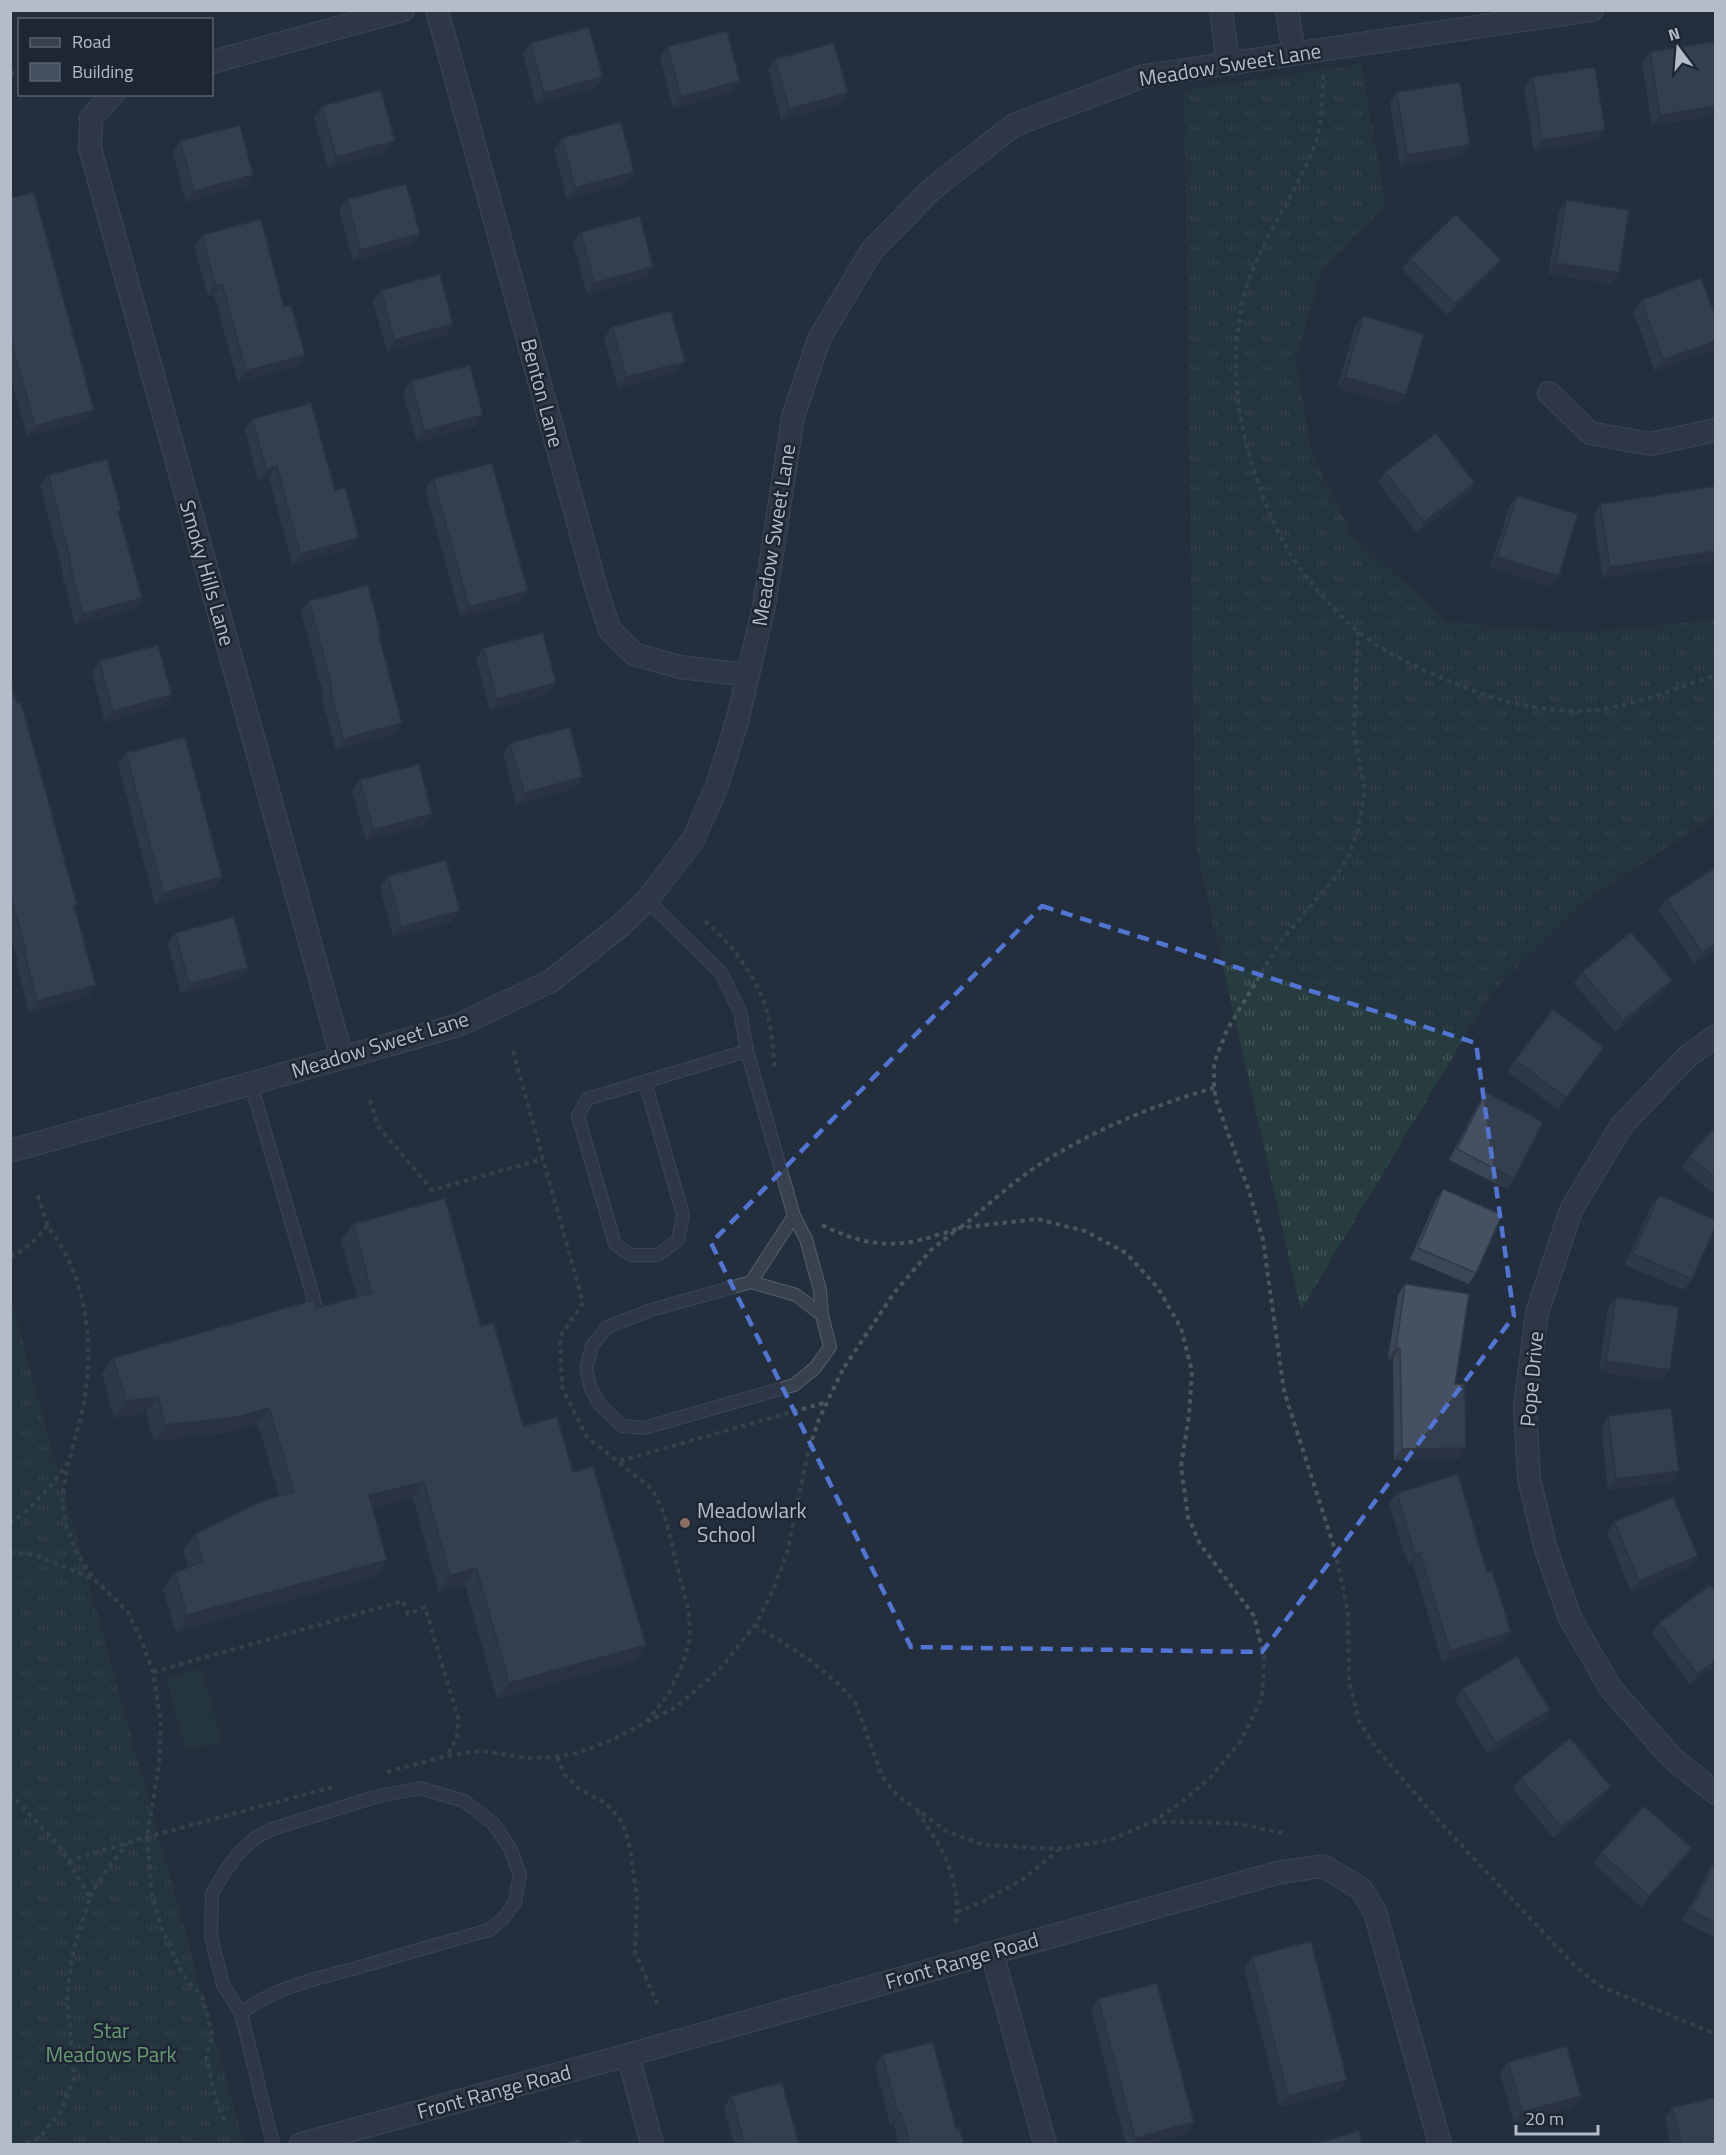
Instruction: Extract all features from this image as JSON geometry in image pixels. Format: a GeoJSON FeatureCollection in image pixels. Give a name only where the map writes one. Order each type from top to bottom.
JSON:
{"type":"FeatureCollection","features":[{"type":"Feature","properties":{"kind":"street"},"geometry":{"type":"LineString","coordinates":[[213,62],[403,10]]}},
{"type":"Feature","properties":{"kind":"street","name":"Benton Lane"},"geometry":{"type":"LineString","coordinates":[[437,10],[597,591],[610,630],[634,654],[680,667],[748,675]]}},
{"type":"Feature","properties":{"kind":"street"},"geometry":{"type":"LineString","coordinates":[[1221,10],[1228,63]]}},
{"type":"Feature","properties":{"kind":"street"},"geometry":{"type":"LineString","coordinates":[[1287,10],[1294,54]]}},
{"type":"Feature","properties":{"kind":"street","name":"Meadow Sweet Lane"},"geometry":{"type":"LineString","coordinates":[[10,1151],[459,1025],[551,981],[620,926],[646,900],[693,840],[717,786],[738,718],[764,606],[793,417],[819,339],[872,250],[933,188],[1014,125],[1144,76],[1559,13],[1592,10]]}},
{"type":"Feature","properties":{"kind":"street","name":"Smoky Hills Lane"},"geometry":{"type":"LineString","coordinates":[[111,96],[91,118],[90,148],[342,1058]]}},
{"type":"Feature","properties":{"kind":"street"},"geometry":{"type":"LineString","coordinates":[[1549,393],[1590,433],[1650,444],[1716,430]]}},
{"type":"Feature","properties":{"kind":"street","name":"Pope Drive"},"geometry":{"type":"LineString","coordinates":[[1716,1036],[1688,1056],[1622,1125],[1571,1210],[1537,1313],[1525,1407],[1529,1479],[1546,1549],[1570,1618],[1611,1689],[1673,1759],[1716,1793]]}},
{"type":"Feature","properties":{"kind":"street","name":"Front Range Road"},"geometry":{"type":"LineString","coordinates":[[301,2145],[1277,1873],[1323,1866],[1361,1889],[1375,1912],[1440,2145]]}},
{"type":"Feature","properties":{"kind":"street"},"geometry":{"type":"LineString","coordinates":[[992,1953],[1045,2145]]}},
{"type":"Feature","properties":{"kind":"street"},"geometry":{"type":"LineString","coordinates":[[628,2055],[652,2145]]}},
{"type":"Feature","properties":{"kind":"lane"},"geometry":{"type":"LineString","coordinates":[[646,900],[721,973],[740,1012],[747,1051],[794,1216],[806,1239],[820,1290],[822,1315],[830,1347],[815,1368],[794,1385],[644,1428],[622,1426],[600,1405],[591,1389],[586,1368],[592,1346],[607,1327],[651,1310],[751,1282],[796,1295],[822,1315]]}},
{"type":"Feature","properties":{"kind":"lane"},"geometry":{"type":"LineString","coordinates":[[645,1082],[683,1215],[678,1240],[658,1255],[631,1255],[615,1244],[578,1116],[586,1099],[747,1051]]}},
{"type":"Feature","properties":{"kind":"lane"},"geometry":{"type":"LineString","coordinates":[[251,1084],[317,1310]]}},
{"type":"Feature","properties":{"kind":"lane"},"geometry":{"type":"LineString","coordinates":[[751,1282],[794,1216]]}},
{"type":"Feature","properties":{"kind":"lane"},"geometry":{"type":"LineString","coordinates":[[241,2013],[257,2001],[276,1993],[489,1930],[503,1919],[515,1902],[520,1875],[510,1848],[493,1823],[464,1802],[420,1788],[375,1797],[272,1829],[255,1838],[237,1855],[224,1873],[212,1894],[211,1937],[224,1985],[241,2013],[273,2145]]}},
{"type":"Feature","properties":{"kind":"path"},"geometry":{"type":"LineString","coordinates":[[1324,49],[1323,94],[1316,142],[1249,282],[1241,313],[1236,362],[1240,412],[1250,456],[1264,498],[1298,566],[1326,600],[1358,632],[1410,664],[1474,692],[1524,706],[1574,711],[1618,706],[1716,675]]}},
{"type":"Feature","properties":{"kind":"path"},"geometry":{"type":"LineString","coordinates":[[1358,632],[1354,734],[1365,790],[1358,829],[1349,856],[1334,879],[1280,942],[1227,1030],[1214,1063],[1214,1088],[1263,1240],[1284,1391],[1335,1550],[1348,1612],[1349,1681],[1359,1721],[1376,1748],[1447,1830],[1576,1967],[1600,1986],[1716,2034]]}},
{"type":"Feature","properties":{"kind":"path"},"geometry":{"type":"LineString","coordinates":[[705,921],[740,957],[755,983],[766,1010],[776,1074]]}},
{"type":"Feature","properties":{"kind":"path"},"geometry":{"type":"LineString","coordinates":[[383,1773],[447,1756],[481,1752],[528,1758],[557,1757],[577,1753],[612,1740],[676,1707],[720,1669],[755,1625],[773,1590],[787,1553],[808,1452],[827,1402],[843,1369],[894,1293],[930,1251],[1016,1182],[1047,1159],[1079,1140],[1181,1097],[1214,1088]]}},
{"type":"Feature","properties":{"kind":"path"},"geometry":{"type":"LineString","coordinates":[[370,1100],[378,1126],[432,1190],[543,1159]]}},
{"type":"Feature","properties":{"kind":"path"},"geometry":{"type":"LineString","coordinates":[[37,1193],[48,1225],[70,1263],[84,1308],[89,1343],[88,1378],[81,1420],[68,1462],[63,1502],[67,1528],[77,1553],[93,1578],[128,1612],[153,1672],[161,1723],[159,1764],[147,1837],[152,1893],[161,1927],[178,1967],[202,1996],[213,2036],[206,2054],[216,2100],[225,2121]]}},
{"type":"Feature","properties":{"kind":"path"},"geometry":{"type":"LineString","coordinates":[[755,1625],[810,1660],[841,1686],[856,1704],[882,1776],[897,1795],[946,1831],[984,1845],[1059,1849],[1110,1840],[1152,1822],[1183,1801],[1210,1778],[1241,1741],[1262,1698],[1264,1657],[1254,1616],[1200,1544],[1188,1517],[1181,1466],[1189,1415],[1192,1371],[1181,1328],[1158,1288],[1126,1253],[1085,1231],[1037,1219],[959,1228],[920,1241],[882,1244],[849,1238],[819,1224],[822,1234]]}},
{"type":"Feature","properties":{"kind":"path"},"geometry":{"type":"LineString","coordinates":[[10,1257],[35,1241],[48,1225]]}},
{"type":"Feature","properties":{"kind":"path"},"geometry":{"type":"LineString","coordinates":[[843,1369],[850,1347]]}},
{"type":"Feature","properties":{"kind":"path"},"geometry":{"type":"LineString","coordinates":[[619,1462],[827,1402]]}},
{"type":"Feature","properties":{"kind":"path"},"geometry":{"type":"LineString","coordinates":[[10,1524],[26,1512],[68,1462]]}},
{"type":"Feature","properties":{"kind":"path"},"geometry":{"type":"LineString","coordinates":[[10,1552],[36,1555],[93,1578]]}},
{"type":"Feature","properties":{"kind":"path"},"geometry":{"type":"LineString","coordinates":[[153,1672],[403,1601],[408,1614],[425,1607],[458,1718],[457,1737],[447,1756]]}},
{"type":"Feature","properties":{"kind":"path"},"geometry":{"type":"LineString","coordinates":[[557,1757],[564,1774],[579,1789],[607,1804],[623,1823],[630,1848],[637,1899],[635,1952],[659,2008]]}},
{"type":"Feature","properties":{"kind":"path"},"geometry":{"type":"LineString","coordinates":[[68,1861],[338,1785]]}},
{"type":"Feature","properties":{"kind":"path"},"geometry":{"type":"LineString","coordinates":[[10,1793],[59,1846],[90,1898]]}},
{"type":"Feature","properties":{"kind":"path"},"geometry":{"type":"LineString","coordinates":[[915,1809],[940,1846],[953,1876],[957,1912],[956,1926]]}},
{"type":"Feature","properties":{"kind":"path"},"geometry":{"type":"LineString","coordinates":[[1152,1822],[1234,1823],[1287,1834]]}},
{"type":"Feature","properties":{"kind":"path"},"geometry":{"type":"LineString","coordinates":[[25,2145],[40,2137],[61,2111],[74,2078],[67,1994],[74,1947],[90,1898],[107,1869],[128,1844]]}},
{"type":"Feature","properties":{"kind":"path"},"geometry":{"type":"LineString","coordinates":[[957,1912],[984,1901],[1025,1878],[1059,1849]]}},
{"type":"Feature","properties":{"kind":"highlighted area"},"geometry":{"type":"Polygon","coordinates":[[[1042,906],[1476,1043],[1514,1316],[1262,1652],[911,1647],[711,1243],[1042,906]]]}},
{"type":"Feature","properties":{"kind":"green space"},"geometry":{"type":"Polygon","coordinates":[[[1361,64],[1386,204],[1323,270],[1295,359],[1312,453],[1351,533],[1447,622],[1577,633],[1715,618],[1716,815],[1580,905],[1491,993],[1301,1310],[1195,843],[1184,90],[1361,64]]]}},
{"type":"Feature","properties":{"kind":"green space","name":"Star Meadows Park"},"geometry":{"type":"Polygon","coordinates":[[[11,1301],[243,2141],[230,2144],[11,2144],[11,1301]]]}},
{"type":"Feature","properties":{"kind":"green space"},"geometry":{"type":"Polygon","coordinates":[[[202,1668],[222,1741],[186,1751],[166,1678],[202,1668]]]}},
{"type":"Feature","properties":{"kind":"building"},"geometry":{"type":"Polygon","coordinates":[[[589,27],[603,77],[544,93],[530,43],[589,27]]]}},
{"type":"Feature","properties":{"kind":"building"},"geometry":{"type":"Polygon","coordinates":[[[727,31],[740,81],[681,97],[667,47],[727,31]]]}},
{"type":"Feature","properties":{"kind":"building"},"geometry":{"type":"Polygon","coordinates":[[[1716,41],[1716,106],[1660,115],[1650,52],[1716,41]]]}},
{"type":"Feature","properties":{"kind":"building"},"geometry":{"type":"Polygon","coordinates":[[[834,43],[848,93],[789,109],[775,59],[834,43]]]}},
{"type":"Feature","properties":{"kind":"building"},"geometry":{"type":"Polygon","coordinates":[[[1595,67],[1605,130],[1542,140],[1532,77],[1595,67]]]}},
{"type":"Feature","properties":{"kind":"building"},"geometry":{"type":"Polygon","coordinates":[[[1460,82],[1470,145],[1407,155],[1397,92],[1460,82]]]}},
{"type":"Feature","properties":{"kind":"building"},"geometry":{"type":"Polygon","coordinates":[[[381,90],[395,141],[336,157],[322,106],[381,90]]]}},
{"type":"Feature","properties":{"kind":"building"},"geometry":{"type":"Polygon","coordinates":[[[621,122],[634,172],[575,188],[562,138],[621,122]]]}},
{"type":"Feature","properties":{"kind":"building"},"geometry":{"type":"Polygon","coordinates":[[[240,125],[253,175],[194,191],[180,141],[240,125]]]}},
{"type":"Feature","properties":{"kind":"building"},"geometry":{"type":"Polygon","coordinates":[[[406,184],[420,234],[360,250],[347,199],[406,184]]]}},
{"type":"Feature","properties":{"kind":"building"},"geometry":{"type":"Polygon","coordinates":[[[34,192],[94,410],[35,426],[10,337],[10,198],[34,192]]]}},
{"type":"Feature","properties":{"kind":"building"},"geometry":{"type":"Polygon","coordinates":[[[1566,200],[1629,210],[1619,273],[1556,263],[1566,200]]]}},
{"type":"Feature","properties":{"kind":"building"},"geometry":{"type":"Polygon","coordinates":[[[1456,214],[1501,260],[1455,304],[1410,259],[1456,214]]]}},
{"type":"Feature","properties":{"kind":"building"},"geometry":{"type":"Polygon","coordinates":[[[640,216],[653,267],[594,283],[581,232],[640,216]]]}},
{"type":"Feature","properties":{"kind":"building"},"geometry":{"type":"Polygon","coordinates":[[[261,219],[284,307],[291,305],[305,355],[246,371],[222,284],[215,285],[202,235],[261,219]]]}},
{"type":"Feature","properties":{"kind":"building"},"geometry":{"type":"Polygon","coordinates":[[[440,274],[453,324],[394,340],[381,290],[440,274]]]}},
{"type":"Feature","properties":{"kind":"building"},"geometry":{"type":"Polygon","coordinates":[[[1701,278],[1716,318],[1716,341],[1663,360],[1641,300],[1701,278]]]}},
{"type":"Feature","properties":{"kind":"building"},"geometry":{"type":"Polygon","coordinates":[[[671,311],[685,362],[626,377],[612,327],[671,311]]]}},
{"type":"Feature","properties":{"kind":"building"},"geometry":{"type":"Polygon","coordinates":[[[1363,316],[1424,334],[1406,395],[1345,377],[1363,316]]]}},
{"type":"Feature","properties":{"kind":"building"},"geometry":{"type":"Polygon","coordinates":[[[470,365],[483,415],[424,431],[411,381],[470,365]]]}},
{"type":"Feature","properties":{"kind":"building"},"geometry":{"type":"Polygon","coordinates":[[[311,403],[335,490],[345,487],[359,538],[300,554],[277,466],[266,469],[252,419],[311,403]]]}},
{"type":"Feature","properties":{"kind":"building"},"geometry":{"type":"Polygon","coordinates":[[[1436,433],[1475,483],[1424,522],[1385,472],[1436,433]]]}},
{"type":"Feature","properties":{"kind":"building"},"geometry":{"type":"Polygon","coordinates":[[[107,459],[121,510],[118,511],[142,598],[83,614],[48,475],[107,459]]]}},
{"type":"Feature","properties":{"kind":"building"},"geometry":{"type":"Polygon","coordinates":[[[492,463],[528,591],[469,607],[433,479],[492,463]]]}},
{"type":"Feature","properties":{"kind":"building"},"geometry":{"type":"Polygon","coordinates":[[[1716,486],[1716,551],[1610,567],[1600,504],[1716,486]]]}},
{"type":"Feature","properties":{"kind":"building"},"geometry":{"type":"Polygon","coordinates":[[[1517,496],[1578,514],[1559,576],[1497,557],[1517,496]]]}},
{"type":"Feature","properties":{"kind":"building"},"geometry":{"type":"Polygon","coordinates":[[[368,585],[402,723],[343,739],[309,601],[368,585]]]}},
{"type":"Feature","properties":{"kind":"building"},"geometry":{"type":"Polygon","coordinates":[[[543,633],[556,683],[497,699],[483,648],[543,633]]]}},
{"type":"Feature","properties":{"kind":"building"},"geometry":{"type":"Polygon","coordinates":[[[158,645],[172,695],[113,711],[99,661],[158,645]]]}},
{"type":"Feature","properties":{"kind":"building"},"geometry":{"type":"Polygon","coordinates":[[[10,681],[17,703],[21,702],[77,905],[74,906],[96,985],[37,1001],[10,894],[10,681]]]}},
{"type":"Feature","properties":{"kind":"building"},"geometry":{"type":"Polygon","coordinates":[[[570,727],[583,777],[524,793],[510,743],[570,727]]]}},
{"type":"Feature","properties":{"kind":"building"},"geometry":{"type":"Polygon","coordinates":[[[185,737],[222,877],[163,893],[126,753],[185,737]]]}},
{"type":"Feature","properties":{"kind":"building"},"geometry":{"type":"Polygon","coordinates":[[[419,764],[432,814],[373,830],[360,780],[419,764]]]}},
{"type":"Feature","properties":{"kind":"building"},"geometry":{"type":"Polygon","coordinates":[[[446,860],[460,911],[401,927],[388,876],[446,860]]]}},
{"type":"Feature","properties":{"kind":"building"},"geometry":{"type":"Polygon","coordinates":[[[1716,867],[1716,944],[1702,953],[1667,899],[1716,867]]]}},
{"type":"Feature","properties":{"kind":"building"},"geometry":{"type":"Polygon","coordinates":[[[234,917],[248,968],[189,984],[175,933],[234,917]]]}},
{"type":"Feature","properties":{"kind":"building"},"geometry":{"type":"Polygon","coordinates":[[[1631,932],[1672,980],[1623,1021],[1582,972],[1631,932]]]}},
{"type":"Feature","properties":{"kind":"building"},"geometry":{"type":"Polygon","coordinates":[[[1553,1009],[1604,1047],[1566,1098],[1515,1060],[1553,1009]]]}},
{"type":"Feature","properties":{"kind":"building"},"geometry":{"type":"Polygon","coordinates":[[[1486,1092],[1543,1122],[1514,1179],[1457,1149],[1486,1092]]]}},
{"type":"Feature","properties":{"kind":"building"},"geometry":{"type":"Polygon","coordinates":[[[1716,1126],[1716,1178],[1689,1156],[1716,1126]]]}},
{"type":"Feature","properties":{"kind":"building"},"geometry":{"type":"Polygon","coordinates":[[[1443,1189],[1502,1215],[1476,1273],[1418,1248],[1443,1189]]]}},
{"type":"Feature","properties":{"kind":"building"},"geometry":{"type":"Polygon","coordinates":[[[1659,1195],[1716,1220],[1716,1225],[1692,1279],[1633,1254],[1659,1195]]]}},
{"type":"Feature","properties":{"kind":"building"},"geometry":{"type":"Polygon","coordinates":[[[445,1198],[481,1326],[494,1323],[523,1426],[557,1417],[573,1472],[593,1466],[646,1645],[509,1683],[476,1568],[450,1576],[424,1482],[369,1495],[387,1560],[187,1615],[175,1573],[202,1561],[195,1534],[262,1501],[294,1492],[269,1408],[237,1417],[165,1425],[158,1397],[126,1401],[113,1358],[314,1300],[316,1308],[372,1293],[353,1224],[445,1198]]]}},
{"type":"Feature","properties":{"kind":"building"},"geometry":{"type":"Polygon","coordinates":[[[1405,1284],[1469,1294],[1455,1384],[1465,1384],[1466,1448],[1402,1449],[1400,1348],[1396,1348],[1405,1284]]]}},
{"type":"Feature","properties":{"kind":"building"},"geometry":{"type":"Polygon","coordinates":[[[1616,1297],[1679,1307],[1670,1370],[1606,1361],[1616,1297]]]}},
{"type":"Feature","properties":{"kind":"building"},"geometry":{"type":"Polygon","coordinates":[[[1671,1408],[1679,1471],[1616,1479],[1608,1416],[1671,1408]]]}},
{"type":"Feature","properties":{"kind":"building"},"geometry":{"type":"Polygon","coordinates":[[[1458,1474],[1487,1572],[1492,1571],[1511,1632],[1450,1651],[1420,1553],[1415,1555],[1397,1493],[1458,1474]]]}},
{"type":"Feature","properties":{"kind":"building"},"geometry":{"type":"Polygon","coordinates":[[[1673,1497],[1698,1556],[1639,1581],[1614,1522],[1673,1497]]]}},
{"type":"Feature","properties":{"kind":"building"},"geometry":{"type":"Polygon","coordinates":[[[1710,1585],[1716,1592],[1716,1660],[1697,1674],[1659,1623],[1710,1585]]]}},
{"type":"Feature","properties":{"kind":"building"},"geometry":{"type":"Polygon","coordinates":[[[1517,1656],[1550,1710],[1496,1743],[1462,1689],[1517,1656]]]}},
{"type":"Feature","properties":{"kind":"building"},"geometry":{"type":"Polygon","coordinates":[[[1570,1738],[1611,1787],[1561,1827],[1521,1778],[1570,1738]]]}},
{"type":"Feature","properties":{"kind":"building"},"geometry":{"type":"Polygon","coordinates":[[[1644,1806],[1692,1848],[1649,1896],[1601,1853],[1644,1806]]]}},
{"type":"Feature","properties":{"kind":"building"},"geometry":{"type":"Polygon","coordinates":[[[1716,1861],[1716,1923],[1690,1910],[1716,1861]]]}},
{"type":"Feature","properties":{"kind":"building"},"geometry":{"type":"Polygon","coordinates":[[[1311,1941],[1347,2080],[1288,2096],[1252,1957],[1311,1941]]]}},
{"type":"Feature","properties":{"kind":"building"},"geometry":{"type":"Polygon","coordinates":[[[1157,1983],[1194,2122],[1135,2138],[1098,1999],[1157,1983]]]}},
{"type":"Feature","properties":{"kind":"building"},"geometry":{"type":"Polygon","coordinates":[[[933,2042],[956,2128],[959,2127],[964,2145],[910,2145],[901,2113],[898,2114],[882,2055],[933,2042]]]}},
{"type":"Feature","properties":{"kind":"building"},"geometry":{"type":"Polygon","coordinates":[[[1567,2046],[1581,2096],[1522,2112],[1508,2062],[1567,2046]]]}},
{"type":"Feature","properties":{"kind":"building"},"geometry":{"type":"Polygon","coordinates":[[[782,2082],[799,2145],[745,2145],[731,2096],[782,2082]]]}},
{"type":"Feature","properties":{"kind":"building"},"geometry":{"type":"Polygon","coordinates":[[[1716,2097],[1716,2145],[1682,2145],[1672,2108],[1716,2097]]]}},
{"type":"Feature","properties":{"kind":"building"},"geometry":{"type":"Polygon","coordinates":[[[1359,2131],[1363,2145],[1310,2145],[1359,2131]]]}},
{"type":"Feature","properties":{"kind":"building"},"geometry":{"type":"Polygon","coordinates":[[[579,2139],[580,2145],[556,2145],[579,2139]]]}},
{"type":"Feature","properties":{"kind":"place","name":"Meadowlark School"},"geometry":{"type":"Point","coordinates":[685,1523]}}]}
